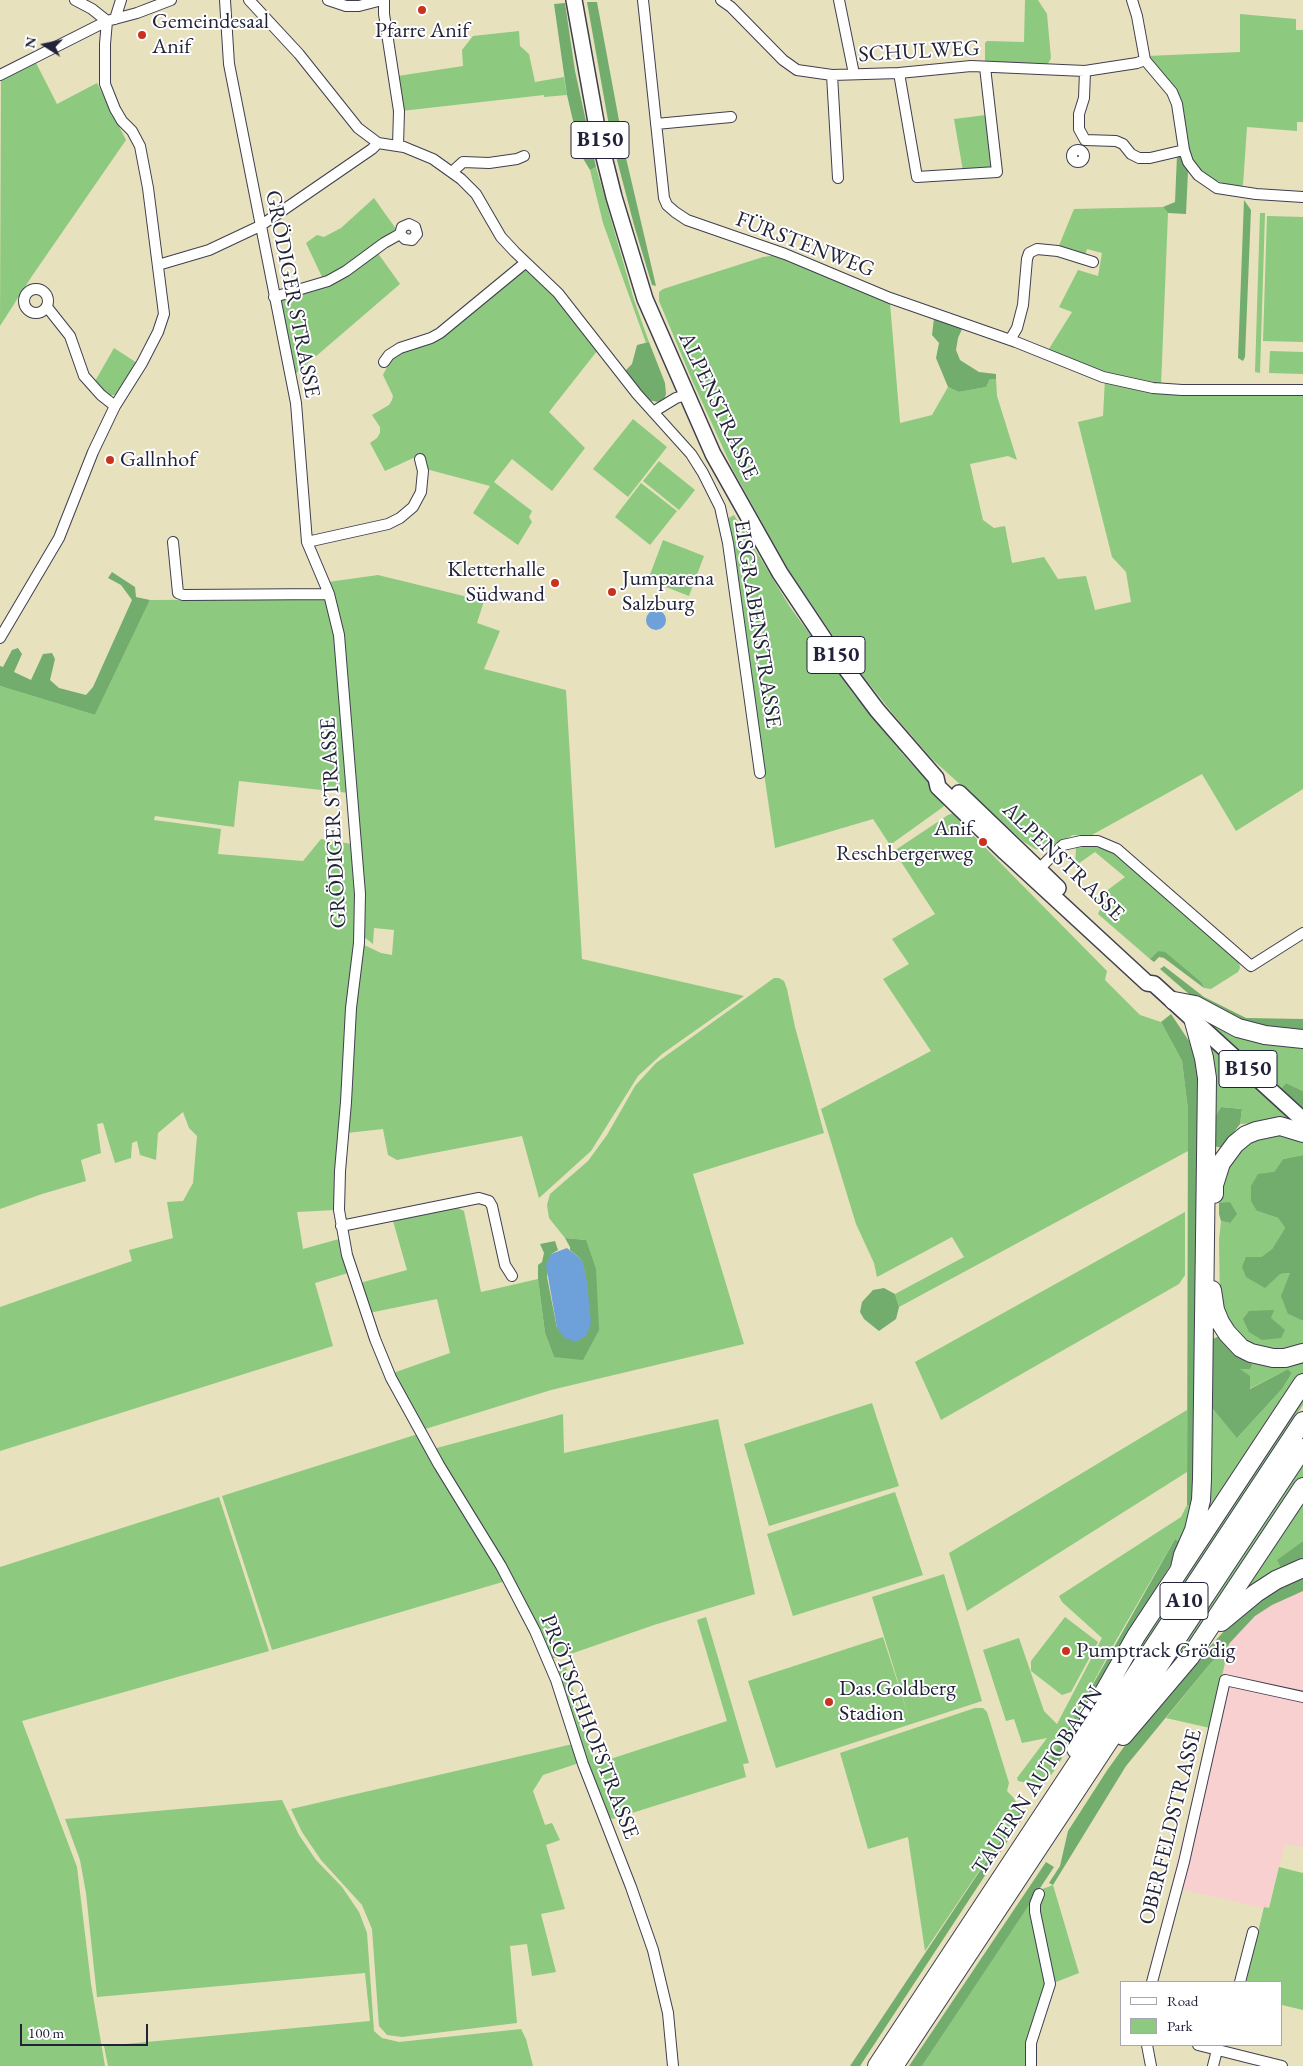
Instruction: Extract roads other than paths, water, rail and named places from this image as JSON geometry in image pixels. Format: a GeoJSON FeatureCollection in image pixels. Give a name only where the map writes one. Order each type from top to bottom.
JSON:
{"type":"FeatureCollection","features":[{"type":"Feature","properties":{"kind":"highway"},"geometry":{"type":"LineString","coordinates":[[1174,1001],[1195,1005],[1238,1028],[1265,1035],[1303,1039]]}},
{"type":"Feature","properties":{"kind":"highway"},"geometry":{"type":"LineString","coordinates":[[1180,1568],[1183,1555],[1196,1523],[1201,1500],[1202,1479],[1207,1078],[1204,1058],[1193,1018]]}},
{"type":"Feature","properties":{"kind":"highway"},"geometry":{"type":"LineString","coordinates":[[1303,1133],[1280,1126],[1256,1131],[1236,1144],[1221,1163],[1214,1185],[1212,1284],[1215,1310],[1220,1322],[1230,1337],[1241,1348],[1251,1353],[1273,1358],[1285,1358],[1303,1353]]}},
{"type":"Feature","properties":{"kind":"highway"},"geometry":{"type":"LineString","coordinates":[[1065,1781],[1077,1745],[1117,1668],[1180,1568],[1303,1383]]}},
{"type":"Feature","properties":{"kind":"highway","name":"TAUERN AUTOBAHN"},"geometry":{"type":"LineString","coordinates":[[877,2066],[1303,1421]]}},
{"type":"Feature","properties":{"kind":"highway","name":"TAUERN AUTOBAHN"},"geometry":{"type":"LineString","coordinates":[[894,2066],[1303,1448]]}},
{"type":"Feature","properties":{"kind":"highway"},"geometry":{"type":"LineString","coordinates":[[1059,1816],[1084,1791],[1122,1738],[1190,1657],[1303,1487]]}},
{"type":"Feature","properties":{"kind":"highway"},"geometry":{"type":"LineString","coordinates":[[1204,1637],[1256,1593],[1276,1580],[1303,1568]]}},
{"type":"Feature","properties":{"kind":"main road","name":"ALPENSTRASSE"},"geometry":{"type":"LineString","coordinates":[[574,0],[589,91],[614,197],[645,299],[713,454],[780,573],[826,642],[877,710],[936,778],[938,788],[1147,983],[1154,984],[1174,1001],[1303,1120]]}},
{"type":"Feature","properties":{"kind":"main road","name":"ALPENSTRASSE"},"geometry":{"type":"LineString","coordinates":[[936,778],[944,779],[1082,911],[1153,975],[1154,984]]}},
{"type":"Feature","properties":{"kind":"street"},"geometry":{"type":"LineString","coordinates":[[75,0],[111,20]]}},
{"type":"Feature","properties":{"kind":"street"},"geometry":{"type":"LineString","coordinates":[[0,638],[59,538],[93,452],[115,406],[142,363],[158,332],[164,314],[148,188],[140,146],[132,131],[115,110],[104,84],[104,44],[111,20],[121,0]]}},
{"type":"Feature","properties":{"kind":"street"},"geometry":{"type":"LineString","coordinates":[[0,75],[111,20],[137,13],[170,0]]}},
{"type":"Feature","properties":{"kind":"street","name":"GRÖDIGER STRASSE"},"geometry":{"type":"LineString","coordinates":[[225,0],[229,64],[296,402],[307,542],[329,594],[339,635],[360,894],[359,943],[350,1008],[346,1102],[340,1171]]}},
{"type":"Feature","properties":{"kind":"street","name":"EISGRABENSTRASSE"},"geometry":{"type":"LineString","coordinates":[[249,0],[299,54],[358,128],[378,143],[398,146],[433,159],[452,172],[476,194],[501,237],[525,263],[558,293],[653,412],[691,454],[720,507],[734,582],[760,773]]}},
{"type":"Feature","properties":{"kind":"street"},"geometry":{"type":"LineString","coordinates":[[328,0],[346,6],[359,6],[383,0],[399,111],[398,146]]}},
{"type":"Feature","properties":{"kind":"street","name":"FÜRSTENWEG"},"geometry":{"type":"LineString","coordinates":[[644,0],[664,198],[675,212],[695,224],[785,254],[890,298],[1010,340],[1086,372],[1122,382],[1153,388],[1209,391],[1303,390]]}},
{"type":"Feature","properties":{"kind":"street","name":"SCHULWEG"},"geometry":{"type":"LineString","coordinates":[[720,0],[732,7],[783,60],[797,70],[832,75],[899,73],[971,66],[1085,71],[1137,63],[1145,60]]}},
{"type":"Feature","properties":{"kind":"street"},"geometry":{"type":"LineString","coordinates":[[839,0],[854,74]]}},
{"type":"Feature","properties":{"kind":"street"},"geometry":{"type":"LineString","coordinates":[[1132,0],[1145,60],[1172,92],[1177,104],[1184,150],[1188,162],[1198,175],[1218,188],[1256,194],[1303,197]]}},
{"type":"Feature","properties":{"kind":"street"},"geometry":{"type":"LineString","coordinates":[[899,73],[917,177],[997,172],[985,67]]}},
{"type":"Feature","properties":{"kind":"street"},"geometry":{"type":"LineString","coordinates":[[1085,71],[1084,98],[1079,114],[1079,129],[1085,140]]}},
{"type":"Feature","properties":{"kind":"street"},"geometry":{"type":"LineString","coordinates":[[832,75],[838,178]]}},
{"type":"Feature","properties":{"kind":"street"},"geometry":{"type":"LineString","coordinates":[[656,124],[731,117]]}},
{"type":"Feature","properties":{"kind":"street"},"geometry":{"type":"LineString","coordinates":[[1085,140],[1116,140],[1124,144],[1131,154],[1139,158],[1150,158],[1184,150]]}},
{"type":"Feature","properties":{"kind":"street"},"geometry":{"type":"LineString","coordinates":[[1081,150],[1085,140]]}},
{"type":"Feature","properties":{"kind":"street"},"geometry":{"type":"LineString","coordinates":[[158,265],[209,250],[260,226],[378,143]]}},
{"type":"Feature","properties":{"kind":"street"},"geometry":{"type":"LineString","coordinates":[[452,172],[463,162],[489,163],[517,159],[524,156]]}},
{"type":"Feature","properties":{"kind":"street"},"geometry":{"type":"LineString","coordinates":[[274,297],[328,281],[400,234]]}},
{"type":"Feature","properties":{"kind":"street"},"geometry":{"type":"LineString","coordinates":[[1010,340],[1017,328],[1023,305],[1029,253],[1037,250],[1058,252],[1093,262]]}},
{"type":"Feature","properties":{"kind":"street"},"geometry":{"type":"LineString","coordinates":[[384,362],[389,355],[400,348],[431,338],[440,333],[525,263]]}},
{"type":"Feature","properties":{"kind":"street"},"geometry":{"type":"LineString","coordinates":[[47,307],[70,336],[84,376],[101,395],[115,406]]}},
{"type":"Feature","properties":{"kind":"street"},"geometry":{"type":"LineString","coordinates":[[653,412],[676,398],[686,395]]}},
{"type":"Feature","properties":{"kind":"street"},"geometry":{"type":"LineString","coordinates":[[307,542],[388,524],[400,518],[413,507],[421,492],[423,471],[420,459]]}},
{"type":"Feature","properties":{"kind":"street"},"geometry":{"type":"LineString","coordinates":[[173,542],[178,593],[183,595],[329,594]]}},
{"type":"Feature","properties":{"kind":"street"},"geometry":{"type":"LineString","coordinates":[[1040,869],[1063,845],[1081,841],[1098,841],[1117,849],[1251,966],[1303,933]]}},
{"type":"Feature","properties":{"kind":"street","name":"PRÖTSCHHOFSTRASSE"},"geometry":{"type":"LineString","coordinates":[[340,1171],[339,1210],[347,1255],[375,1340],[391,1378],[439,1465],[501,1566],[536,1631],[556,1680],[583,1764],[631,1887],[653,1950],[668,2013],[673,2066]]}},
{"type":"Feature","properties":{"kind":"street"},"geometry":{"type":"LineString","coordinates":[[341,1226],[479,1198],[489,1200],[505,1265],[512,1276]]}},
{"type":"Feature","properties":{"kind":"street","name":"OBERFELDSTRASSE"},"geometry":{"type":"LineString","coordinates":[[1152,1981],[1184,1862],[1225,1680],[1303,1697]]}},
{"type":"Feature","properties":{"kind":"street"},"geometry":{"type":"LineString","coordinates":[[1031,2066],[1031,2044],[1050,1984],[1035,1912],[1035,1904],[1039,1894]]}},
{"type":"Feature","properties":{"kind":"street"},"geometry":{"type":"LineString","coordinates":[[1240,1981],[1253,1932]]}},
{"type":"Feature","properties":{"kind":"street"},"geometry":{"type":"LineString","coordinates":[[1148,2046],[1151,2066]]}},
{"type":"Feature","properties":{"kind":"street"},"geometry":{"type":"LineString","coordinates":[[1205,2046],[1220,2048],[1282,2066]]}},
{"type":"Feature","properties":{"kind":"street"},"geometry":{"type":"LineString","coordinates":[[1213,2066],[1220,2048]]}},
{"type":"Feature","properties":{"kind":"water"},"geometry":{"type":"Polygon","coordinates":[[[652,610],[660,610],[666,616],[666,624],[660,630],[652,630],[646,624],[646,616],[652,610]]]}},
{"type":"Feature","properties":{"kind":"water"},"geometry":{"type":"Polygon","coordinates":[[[567,1248],[582,1260],[587,1282],[591,1323],[586,1336],[575,1342],[565,1338],[557,1328],[546,1265],[551,1254],[567,1248]]]}},
{"type":"Feature","properties":{"kind":"place","name":"Pfarre Anif"},"geometry":{"type":"Point","coordinates":[422,10]}},
{"type":"Feature","properties":{"kind":"place","name":"Gemeindesaal Anif"},"geometry":{"type":"Point","coordinates":[142,35]}},
{"type":"Feature","properties":{"kind":"place","name":"Gallnhof"},"geometry":{"type":"Point","coordinates":[110,460]}},
{"type":"Feature","properties":{"kind":"place","name":"Kletterhalle Südwand"},"geometry":{"type":"Point","coordinates":[555,583]}},
{"type":"Feature","properties":{"kind":"place","name":"Jumparena Salzburg"},"geometry":{"type":"Point","coordinates":[612,592]}},
{"type":"Feature","properties":{"kind":"place","name":"Anif Reschbergerweg"},"geometry":{"type":"Point","coordinates":[983,842]}},
{"type":"Feature","properties":{"kind":"place","name":"Pumptrack Grödig"},"geometry":{"type":"Point","coordinates":[1066,1651]}},
{"type":"Feature","properties":{"kind":"place","name":"Das.Goldberg Stadion"},"geometry":{"type":"Point","coordinates":[829,1702]}}]}
